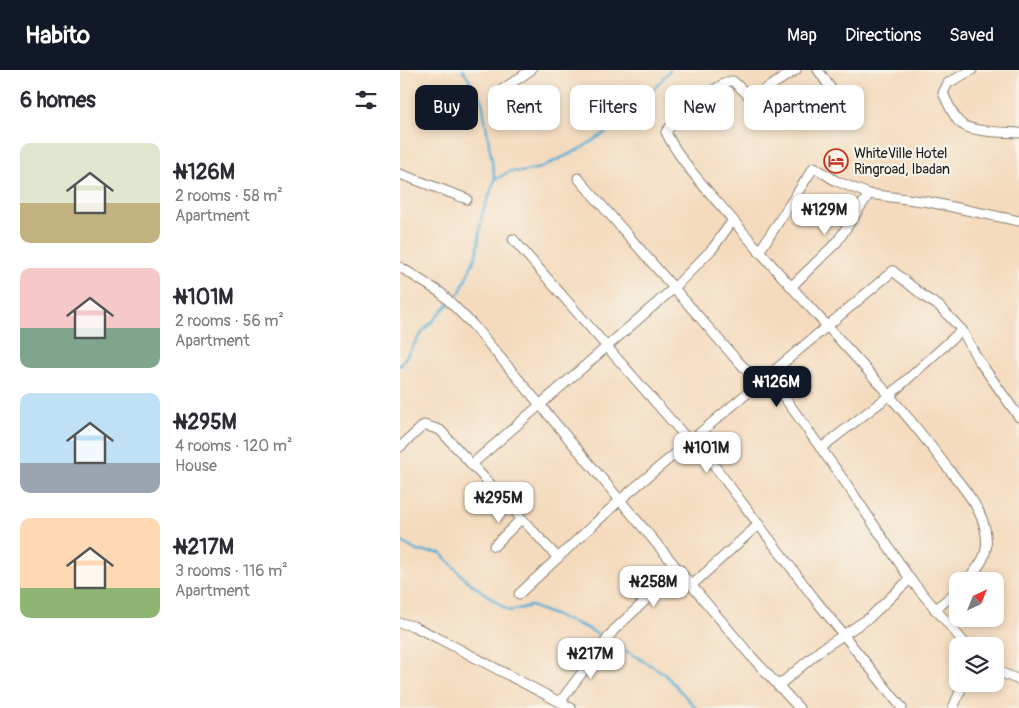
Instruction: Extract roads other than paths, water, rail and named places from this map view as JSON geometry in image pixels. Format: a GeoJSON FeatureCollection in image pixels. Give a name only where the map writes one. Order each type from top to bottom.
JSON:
{"type":"FeatureCollection","features":[{"type":"Feature","properties":{"kind":"street"},"geometry":{"type":"LineString","coordinates":[[509,85],[531,70]]}},
{"type":"Feature","properties":{"kind":"street"},"geometry":{"type":"LineString","coordinates":[[796,70],[752,98],[737,83],[728,81],[676,121],[666,132],[700,181],[759,252],[890,395],[964,490],[983,522],[986,535],[985,557],[973,572]]}},
{"type":"Feature","properties":{"kind":"street"},"geometry":{"type":"LineString","coordinates":[[818,70],[828,85]]}},
{"type":"Feature","properties":{"kind":"street"},"geometry":{"type":"LineString","coordinates":[[972,70],[948,83],[942,94],[959,123],[965,127],[977,130],[1019,134]]}},
{"type":"Feature","properties":{"kind":"street"},"geometry":{"type":"LineString","coordinates":[[759,252],[814,167],[836,181],[869,194],[929,202],[1019,221]]}},
{"type":"Feature","properties":{"kind":"street"},"geometry":{"type":"LineString","coordinates":[[400,174],[467,199]]}},
{"type":"Feature","properties":{"kind":"street"},"geometry":{"type":"LineString","coordinates":[[578,178],[759,383],[774,387],[784,397],[910,579],[959,637]]}},
{"type":"Feature","properties":{"kind":"street"},"geometry":{"type":"LineString","coordinates":[[792,286],[837,242],[869,194]]}},
{"type":"Feature","properties":{"kind":"street"},"geometry":{"type":"LineString","coordinates":[[471,465],[674,288],[713,248],[733,220]]}},
{"type":"Feature","properties":{"kind":"street"},"geometry":{"type":"LineString","coordinates":[[513,239],[690,442],[707,456],[902,708]]}},
{"type":"Feature","properties":{"kind":"street"},"geometry":{"type":"LineString","coordinates":[[400,268],[440,293],[473,325],[692,585],[799,708]]}},
{"type":"Feature","properties":{"kind":"street"},"geometry":{"type":"LineString","coordinates":[[519,594],[620,500],[893,271],[926,298],[939,306],[962,330],[977,358],[1019,418]]}},
{"type":"Feature","properties":{"kind":"street"},"geometry":{"type":"LineString","coordinates":[[821,448],[890,395],[962,330]]}},
{"type":"Feature","properties":{"kind":"street"},"geometry":{"type":"LineString","coordinates":[[400,448],[420,428],[428,424],[440,430],[520,520],[534,531],[558,558]]}},
{"type":"Feature","properties":{"kind":"street"},"geometry":{"type":"LineString","coordinates":[[494,546],[520,520]]}},
{"type":"Feature","properties":{"kind":"street"},"geometry":{"type":"LineString","coordinates":[[692,585],[759,524]]}},
{"type":"Feature","properties":{"kind":"street"},"geometry":{"type":"LineString","coordinates":[[560,702],[614,630],[679,569]]}},
{"type":"Feature","properties":{"kind":"street"},"geometry":{"type":"LineString","coordinates":[[778,686],[822,649],[869,618],[910,579]]}},
{"type":"Feature","properties":{"kind":"street"},"geometry":{"type":"LineString","coordinates":[[935,610],[949,598]]}},
{"type":"Feature","properties":{"kind":"street"},"geometry":{"type":"LineString","coordinates":[[400,623],[413,626],[438,638],[571,708]]}},
{"type":"Feature","properties":{"kind":"street"},"geometry":{"type":"LineString","coordinates":[[1004,674],[1019,680]]}},
{"type":"Feature","properties":{"kind":"street"},"geometry":{"type":"LineString","coordinates":[[953,708],[960,692]]}},
{"type":"Feature","properties":{"kind":"waterway"},"geometry":{"type":"LineString","coordinates":[[463,70],[482,101],[495,180]]}},
{"type":"Feature","properties":{"kind":"waterway"},"geometry":{"type":"LineString","coordinates":[[400,366],[423,331],[460,292],[477,253],[482,214],[495,180],[510,171],[521,172],[540,168],[580,149],[633,115],[670,70]]}},
{"type":"Feature","properties":{"kind":"waterway"},"geometry":{"type":"LineString","coordinates":[[400,541],[417,551],[441,553],[465,579],[509,611],[531,606],[587,628],[604,638]]}},
{"type":"Feature","properties":{"kind":"waterway"},"geometry":{"type":"LineString","coordinates":[[609,641],[664,673],[696,708]]}},
{"type":"Feature","properties":{"kind":"place","name":"WhiteVille Hotel Ringroad, Ibadan"},"geometry":{"type":"Point","coordinates":[836,161]}}]}
